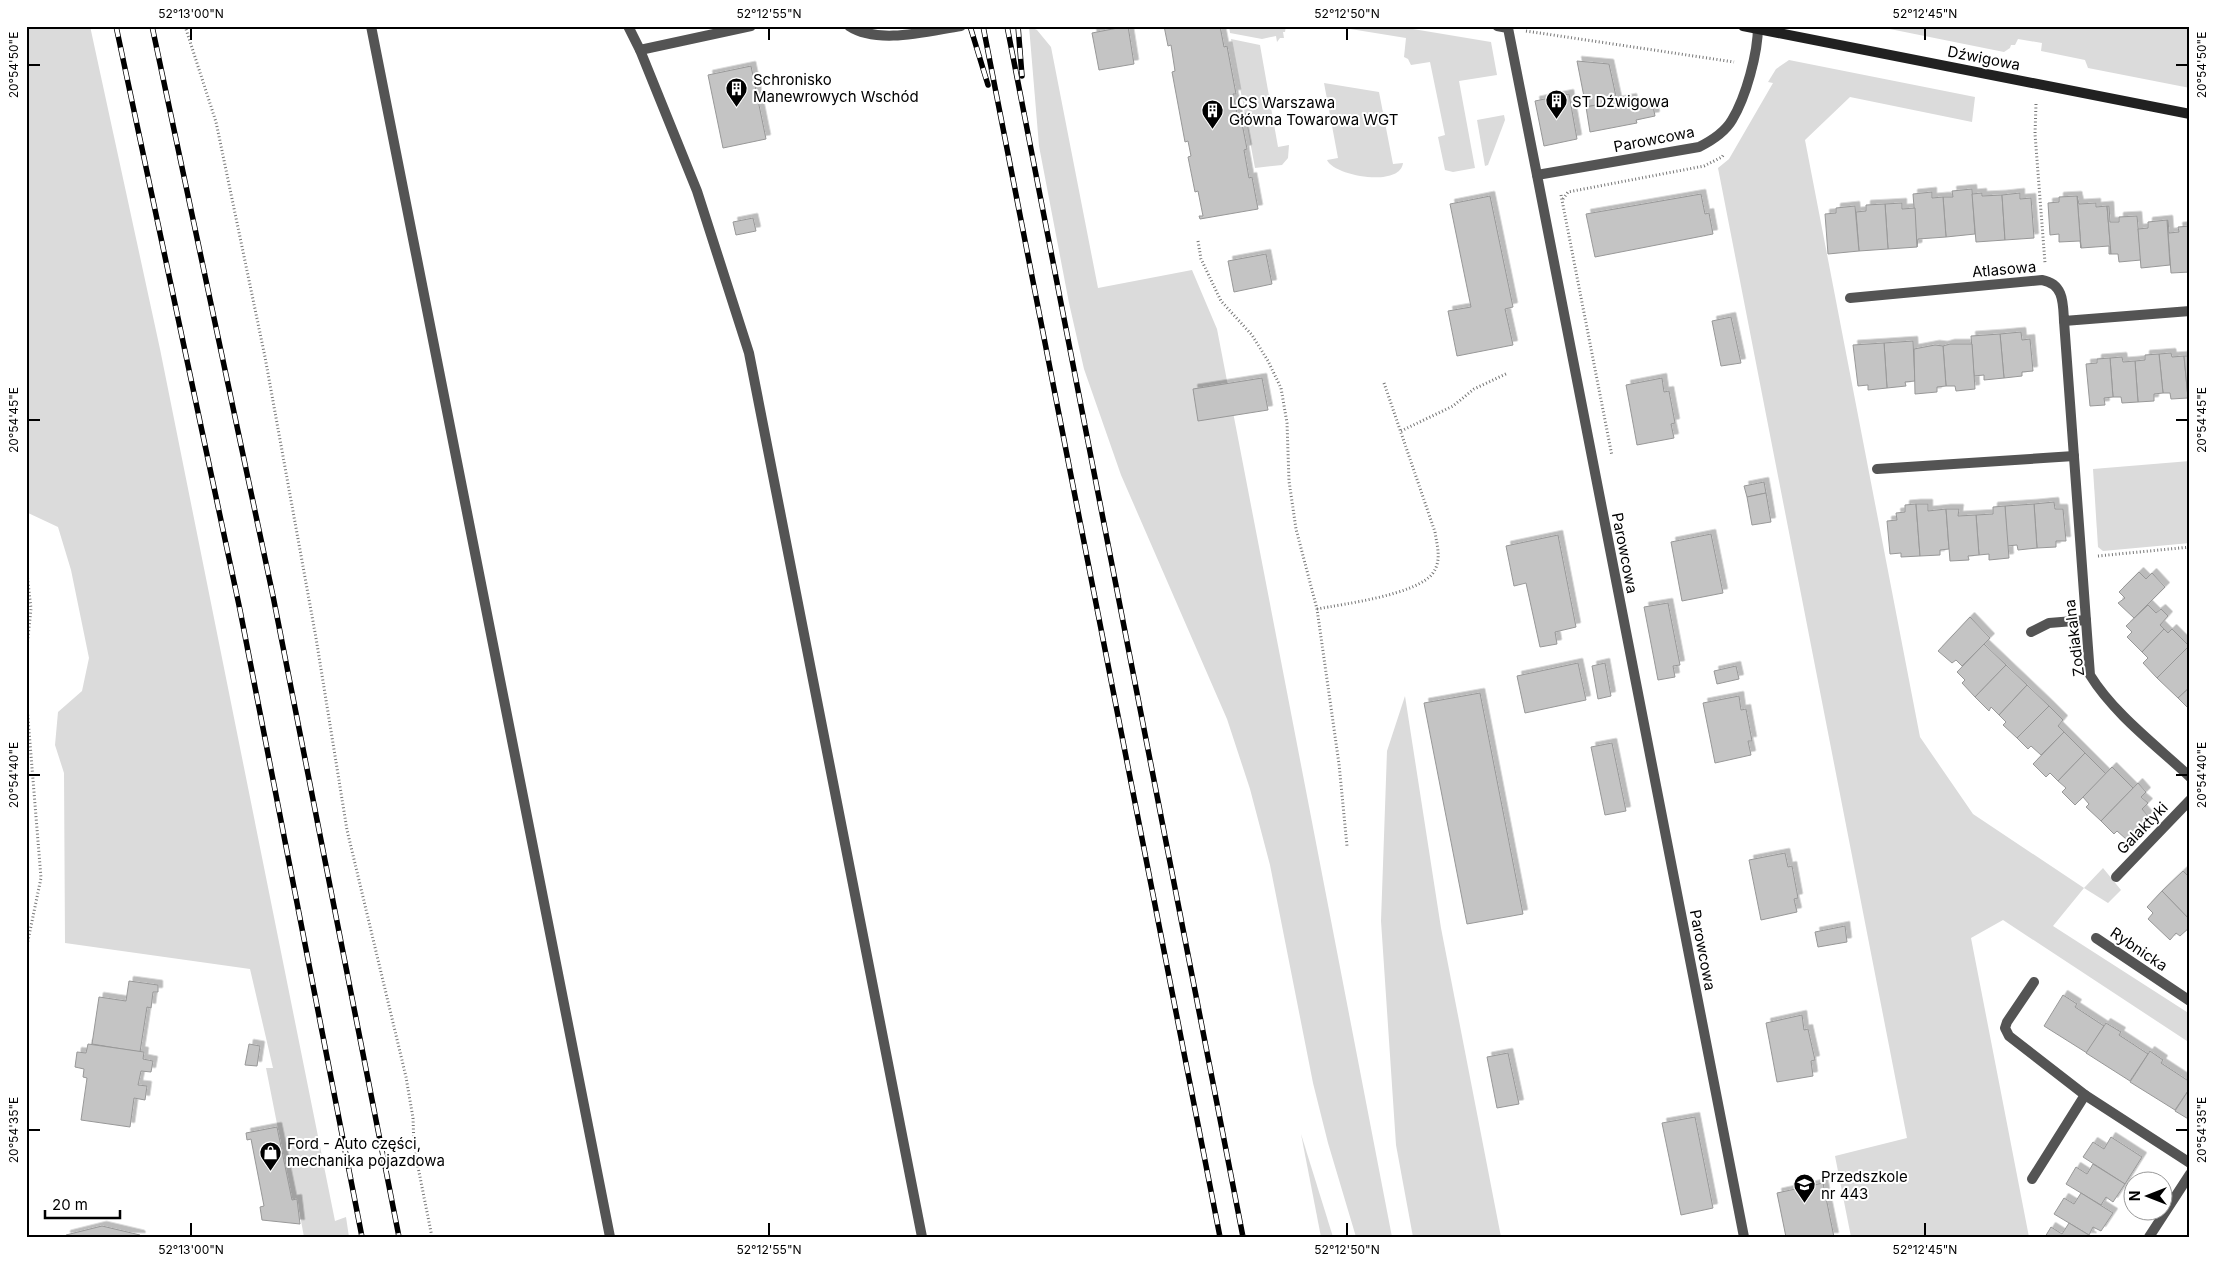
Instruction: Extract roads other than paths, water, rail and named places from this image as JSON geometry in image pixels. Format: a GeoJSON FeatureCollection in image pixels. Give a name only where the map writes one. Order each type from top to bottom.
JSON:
{"type":"FeatureCollection","features":[{"type":"Feature","properties":{"kind":"main road","name":"Dźwigowa"},"geometry":{"type":"LineString","coordinates":[[1743,26],[2190,114]]}},
{"type":"Feature","properties":{"kind":"street"},"geometry":{"type":"LineString","coordinates":[[371,26],[610,1237]]}},
{"type":"Feature","properties":{"kind":"street"},"geometry":{"type":"LineString","coordinates":[[628,26],[640,50],[697,191],[749,353],[922,1237]]}},
{"type":"Feature","properties":{"kind":"street"},"geometry":{"type":"LineString","coordinates":[[640,50],[751,26]]}},
{"type":"Feature","properties":{"kind":"street"},"geometry":{"type":"LineString","coordinates":[[849,26],[857,32],[894,36],[961,26]]}},
{"type":"Feature","properties":{"kind":"street"},"geometry":{"type":"LineString","coordinates":[[1497,26],[1508,28],[1537,176]]}},
{"type":"Feature","properties":{"kind":"street","name":"Parowcowa"},"geometry":{"type":"LineString","coordinates":[[1744,1237],[1537,176],[1699,147],[1713,139],[1732,121],[1754,67],[1758,28]]}},
{"type":"Feature","properties":{"kind":"street","name":"Atlasowa"},"geometry":{"type":"LineString","coordinates":[[1850,298],[2047,281],[2061,291],[2064,322]]}},
{"type":"Feature","properties":{"kind":"street"},"geometry":{"type":"LineString","coordinates":[[2064,322],[2190,311]]}},
{"type":"Feature","properties":{"kind":"street","name":"Zodiakalna"},"geometry":{"type":"LineString","coordinates":[[2064,322],[2090,675],[2098,688],[2115,707],[2190,777]]}},
{"type":"Feature","properties":{"kind":"street"},"geometry":{"type":"LineString","coordinates":[[1877,469],[2074,456]]}},
{"type":"Feature","properties":{"kind":"street"},"geometry":{"type":"LineString","coordinates":[[2032,632],[2049,623],[2086,620]]}},
{"type":"Feature","properties":{"kind":"street","name":"Galaktyki"},"geometry":{"type":"LineString","coordinates":[[2116,877],[2190,800]]}},
{"type":"Feature","properties":{"kind":"street","name":"Rybnicka"},"geometry":{"type":"LineString","coordinates":[[2096,938],[2190,1001]]}},
{"type":"Feature","properties":{"kind":"street"},"geometry":{"type":"LineString","coordinates":[[2034,982],[2007,1022],[2005,1028],[2009,1036],[2085,1095],[2190,1163]]}},
{"type":"Feature","properties":{"kind":"street"},"geometry":{"type":"LineString","coordinates":[[2032,1179],[2085,1095]]}},
{"type":"Feature","properties":{"kind":"street"},"geometry":{"type":"LineString","coordinates":[[2150,1237],[2190,1174]]}},
{"type":"Feature","properties":{"kind":"railway"},"geometry":{"type":"LineString","coordinates":[[116,26],[240,610],[362,1237]]}},
{"type":"Feature","properties":{"kind":"railway"},"geometry":{"type":"LineString","coordinates":[[152,26],[273,596],[399,1237]]}},
{"type":"Feature","properties":{"kind":"railway"},"geometry":{"type":"LineString","coordinates":[[970,26],[988,85]]}},
{"type":"Feature","properties":{"kind":"railway"},"geometry":{"type":"LineString","coordinates":[[983,26],[1220,1237]]}},
{"type":"Feature","properties":{"kind":"railway"},"geometry":{"type":"LineString","coordinates":[[1007,26],[1243,1237]]}},
{"type":"Feature","properties":{"kind":"railway"},"geometry":{"type":"LineString","coordinates":[[1018,26],[1022,76]]}},
{"type":"Feature","properties":{"kind":"place","name":"Schronisko Manewrowych Wschód"},"geometry":{"type":"Point","coordinates":[737,107]}},
{"type":"Feature","properties":{"kind":"place","name":"ST Dźwigowa"},"geometry":{"type":"Point","coordinates":[1556,120]}},
{"type":"Feature","properties":{"kind":"place","name":"LCS Warszawa Główna Towarowa WGT"},"geometry":{"type":"Point","coordinates":[1213,130]}},
{"type":"Feature","properties":{"kind":"place","name":"Ford - Auto części, mechanika pojazdowa"},"geometry":{"type":"Point","coordinates":[271,1171]}},
{"type":"Feature","properties":{"kind":"place","name":"Przedszkole nr 443"},"geometry":{"type":"Point","coordinates":[1805,1204]}}]}
